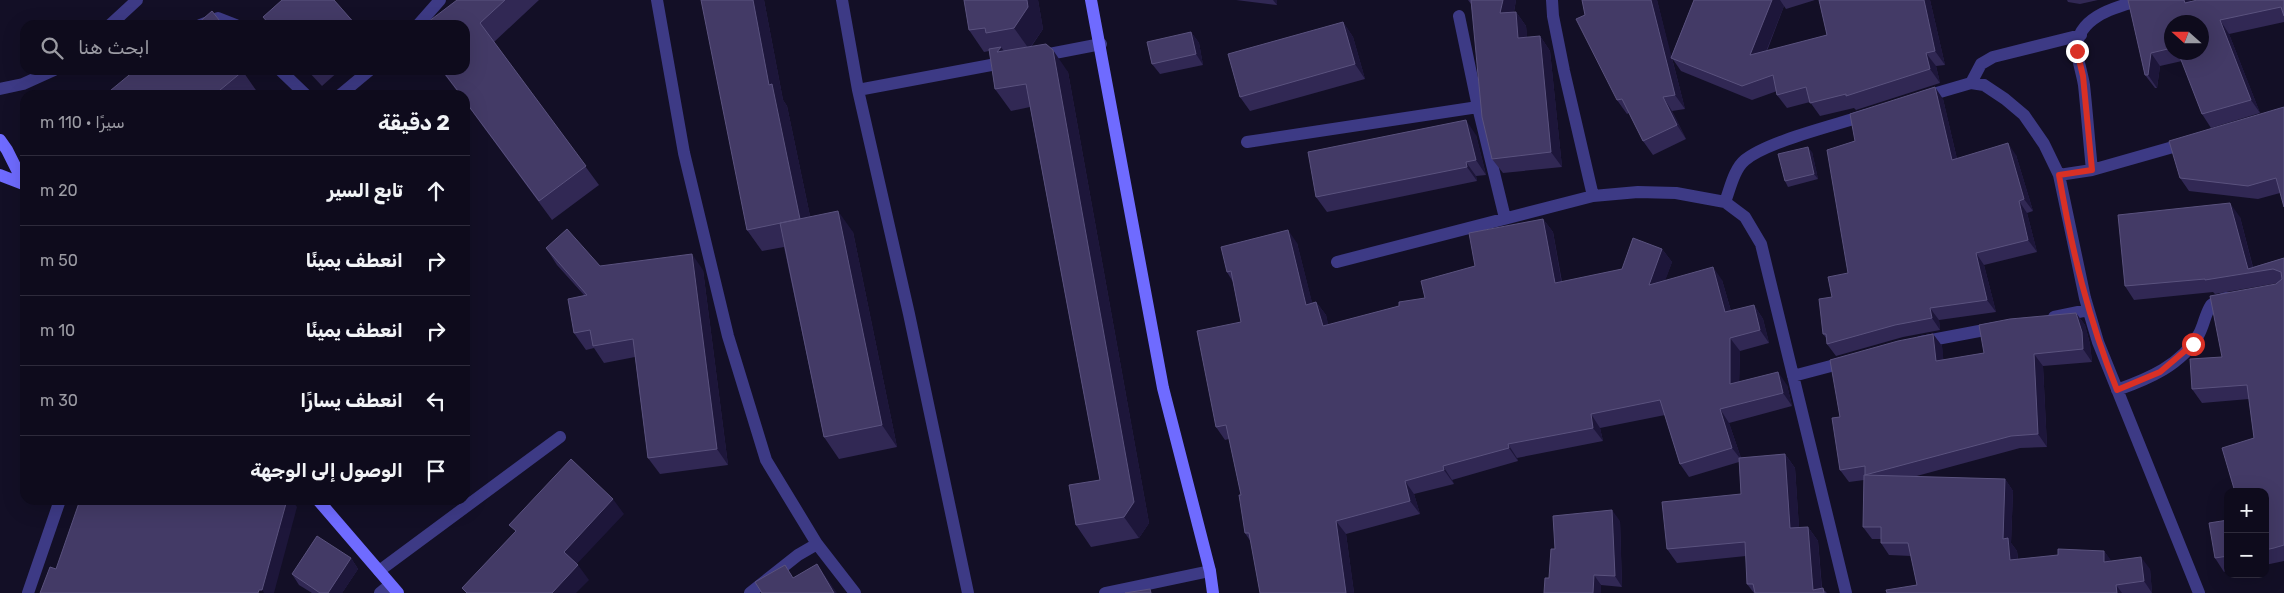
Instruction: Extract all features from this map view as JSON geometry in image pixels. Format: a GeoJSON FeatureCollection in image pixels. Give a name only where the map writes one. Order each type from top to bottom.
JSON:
{"type":"FeatureCollection","features":[{"type":"Feature","properties":{"kind":"main road"},"geometry":{"type":"LineString","coordinates":[[1092,0],[1163,388],[1210,571],[1213,593]]}},
{"type":"Feature","properties":{"kind":"main road"},"geometry":{"type":"LineString","coordinates":[[0,140],[20,177]]}},
{"type":"Feature","properties":{"kind":"main road"},"geometry":{"type":"LineString","coordinates":[[0,175],[20,183]]}},
{"type":"Feature","properties":{"kind":"main road"},"geometry":{"type":"LineString","coordinates":[[322,505],[394,589]]}},
{"type":"Feature","properties":{"kind":"street"},"geometry":{"type":"LineString","coordinates":[[115,20],[137,0]]}},
{"type":"Feature","properties":{"kind":"street"},"geometry":{"type":"LineString","coordinates":[[422,20],[440,0]]}},
{"type":"Feature","properties":{"kind":"street"},"geometry":{"type":"LineString","coordinates":[[657,0],[684,153],[730,344],[766,460],[817,544],[855,593]]}},
{"type":"Feature","properties":{"kind":"street"},"geometry":{"type":"LineString","coordinates":[[842,0],[858,90],[909,314],[968,593]]}},
{"type":"Feature","properties":{"kind":"street"},"geometry":{"type":"LineString","coordinates":[[1552,0],[1553,16],[1564,71],[1593,196]]}},
{"type":"Feature","properties":{"kind":"street"},"geometry":{"type":"LineString","coordinates":[[2092,170],[2084,84],[2077,51],[2078,39],[2086,26],[2105,10],[2141,0]]}},
{"type":"Feature","properties":{"kind":"street"},"geometry":{"type":"LineString","coordinates":[[1460,16],[1478,107],[1505,218]]}},
{"type":"Feature","properties":{"kind":"street"},"geometry":{"type":"LineString","coordinates":[[1971,83],[1981,64],[1993,58],[2081,35]]}},
{"type":"Feature","properties":{"kind":"street"},"geometry":{"type":"LineString","coordinates":[[858,90],[1101,44]]}},
{"type":"Feature","properties":{"kind":"street"},"geometry":{"type":"LineString","coordinates":[[0,89],[23,84],[43,75]]}},
{"type":"Feature","properties":{"kind":"street"},"geometry":{"type":"LineString","coordinates":[[285,75],[301,90]]}},
{"type":"Feature","properties":{"kind":"street"},"geometry":{"type":"LineString","coordinates":[[346,90],[364,75]]}},
{"type":"Feature","properties":{"kind":"street"},"geometry":{"type":"LineString","coordinates":[[1907,102],[1971,83],[1984,85],[2024,115],[2044,144],[2059,175],[2068,228],[2088,310],[2098,342],[2199,593]]}},
{"type":"Feature","properties":{"kind":"street"},"geometry":{"type":"LineString","coordinates":[[1247,142],[1478,107]]}},
{"type":"Feature","properties":{"kind":"street"},"geometry":{"type":"LineString","coordinates":[[1725,202],[1737,171],[1745,160],[1768,147],[1880,111]]}},
{"type":"Feature","properties":{"kind":"street"},"geometry":{"type":"LineString","coordinates":[[2059,175],[2092,170],[2197,140]]}},
{"type":"Feature","properties":{"kind":"street"},"geometry":{"type":"LineString","coordinates":[[1337,262],[1593,196],[1638,192],[1676,193],[1725,202],[1745,217],[1761,244],[1846,593]]}},
{"type":"Feature","properties":{"kind":"street"},"geometry":{"type":"LineString","coordinates":[[2117,390],[2144,380],[2176,360],[2193,344],[2211,306],[2222,299],[2239,296]]}},
{"type":"Feature","properties":{"kind":"street"},"geometry":{"type":"LineString","coordinates":[[2040,319],[2088,310]]}},
{"type":"Feature","properties":{"kind":"street"},"geometry":{"type":"LineString","coordinates":[[1905,345],[2011,325]]}},
{"type":"Feature","properties":{"kind":"street"},"geometry":{"type":"LineString","coordinates":[[1794,376],[1858,358]]}},
{"type":"Feature","properties":{"kind":"street"},"geometry":{"type":"LineString","coordinates":[[470,504],[560,437]]}},
{"type":"Feature","properties":{"kind":"street"},"geometry":{"type":"LineString","coordinates":[[28,593],[58,505]]}},
{"type":"Feature","properties":{"kind":"street"},"geometry":{"type":"LineString","coordinates":[[379,571],[468,505]]}},
{"type":"Feature","properties":{"kind":"street"},"geometry":{"type":"LineString","coordinates":[[750,593],[798,555],[817,544]]}},
{"type":"Feature","properties":{"kind":"street"},"geometry":{"type":"LineString","coordinates":[[1105,593],[1210,571]]}},
{"type":"Feature","properties":{"kind":"street"},"geometry":{"type":"LineString","coordinates":[[380,593],[394,589]]}},
{"type":"Feature","properties":{"kind":"building"},"geometry":{"type":"Polygon","coordinates":[[[282,0],[334,0],[352,20],[266,20],[263,17],[282,0]]]}},
{"type":"Feature","properties":{"kind":"building"},"geometry":{"type":"Polygon","coordinates":[[[457,0],[505,0],[480,23],[586,166],[539,201],[470,108],[470,90],[457,90],[446,75],[470,75],[470,20],[431,20],[457,0]]]}},
{"type":"Feature","properties":{"kind":"building"},"geometry":{"type":"Polygon","coordinates":[[[701,0],[753,0],[769,85],[772,84],[800,219],[747,230],[701,0]]]}},
{"type":"Feature","properties":{"kind":"building"},"geometry":{"type":"Polygon","coordinates":[[[964,0],[1027,0],[1028,7],[1014,28],[986,33],[985,28],[969,30],[964,0]]]}},
{"type":"Feature","properties":{"kind":"building"},"geometry":{"type":"Polygon","coordinates":[[[1471,0],[1503,0],[1500,13],[1516,12],[1518,38],[1540,36],[1551,152],[1492,159],[1482,117],[1471,0]]]}},
{"type":"Feature","properties":{"kind":"building"},"geometry":{"type":"Polygon","coordinates":[[[1582,0],[1651,0],[1675,95],[1663,97],[1677,125],[1643,141],[1622,99],[1617,100],[1576,19],[1585,15],[1582,0]]]}},
{"type":"Feature","properties":{"kind":"building"},"geometry":{"type":"Polygon","coordinates":[[[1694,0],[1772,0],[1750,55],[1827,35],[1819,0],[1924,0],[1935,51],[1926,53],[1930,69],[1846,96],[1846,94],[1810,103],[1806,87],[1777,95],[1773,75],[1742,86],[1671,58],[1694,0]]]}},
{"type":"Feature","properties":{"kind":"building"},"geometry":{"type":"Polygon","coordinates":[[[2128,0],[2184,0],[2185,3],[2197,0],[2284,0],[2284,16],[2281,7],[2220,20],[2251,100],[2202,114],[2181,60],[2209,60],[2209,15],[2164,15],[2164,50],[2151,53],[2148,75],[2145,75],[2128,0]]]}},
{"type":"Feature","properties":{"kind":"building"},"geometry":{"type":"Polygon","coordinates":[[[212,11],[219,20],[202,20],[212,11]]]}},
{"type":"Feature","properties":{"kind":"building"},"geometry":{"type":"Polygon","coordinates":[[[1343,22],[1355,64],[1240,97],[1228,54],[1343,22]]]}},
{"type":"Feature","properties":{"kind":"building"},"geometry":{"type":"Polygon","coordinates":[[[1191,32],[1196,54],[1152,64],[1147,42],[1191,32]]]}},
{"type":"Feature","properties":{"kind":"building"},"geometry":{"type":"Polygon","coordinates":[[[1046,44],[1053,50],[1134,502],[1124,517],[1076,525],[1069,485],[1100,480],[1026,84],[995,89],[989,49],[1001,47],[997,52],[1046,44]]]}},
{"type":"Feature","properties":{"kind":"building"},"geometry":{"type":"Polygon","coordinates":[[[129,75],[238,75],[220,90],[111,90],[129,75]]]}},
{"type":"Feature","properties":{"kind":"building"},"geometry":{"type":"Polygon","coordinates":[[[1935,87],[1952,160],[2008,143],[2024,199],[2019,201],[2028,240],[1976,253],[1987,300],[1930,308],[1932,318],[1895,325],[1827,344],[1826,334],[1823,334],[1819,299],[1832,297],[1828,277],[1848,273],[1827,150],[1855,141],[1850,114],[1935,87]]]}},
{"type":"Feature","properties":{"kind":"building"},"geometry":{"type":"Polygon","coordinates":[[[2284,107],[2284,207],[2276,178],[2248,186],[2180,178],[2169,141],[2284,107]]]}},
{"type":"Feature","properties":{"kind":"building"},"geometry":{"type":"Polygon","coordinates":[[[1466,120],[1476,160],[1466,162],[1467,167],[1316,197],[1308,152],[1466,120]]]}},
{"type":"Feature","properties":{"kind":"building"},"geometry":{"type":"Polygon","coordinates":[[[1808,147],[1814,174],[1785,181],[1778,154],[1808,147]]]}},
{"type":"Feature","properties":{"kind":"building"},"geometry":{"type":"Polygon","coordinates":[[[2230,203],[2248,269],[2284,258],[2284,545],[2269,549],[2269,488],[2234,488],[2222,448],[2254,438],[2247,385],[2192,389],[2190,359],[2222,357],[2210,296],[2276,284],[2282,279],[2281,272],[2273,269],[2205,280],[2125,286],[2118,215],[2230,203]]]}},
{"type":"Feature","properties":{"kind":"building"},"geometry":{"type":"Polygon","coordinates":[[[838,211],[882,425],[824,437],[780,223],[838,211]]]}},
{"type":"Feature","properties":{"kind":"building"},"geometry":{"type":"Polygon","coordinates":[[[1543,219],[1555,283],[1622,269],[1633,238],[1662,249],[1649,285],[1713,267],[1725,312],[1754,305],[1760,330],[1730,338],[1730,384],[1778,372],[1783,393],[1720,409],[1732,448],[1680,464],[1660,400],[1591,414],[1593,428],[1508,444],[1509,448],[1443,466],[1444,470],[1405,481],[1410,501],[1336,521],[1346,593],[1260,593],[1249,533],[1245,533],[1239,495],[1241,495],[1226,425],[1216,427],[1197,331],[1241,322],[1231,271],[1227,272],[1221,247],[1288,230],[1306,305],[1316,302],[1323,326],[1399,306],[1399,302],[1425,298],[1421,281],[1475,266],[1469,233],[1543,219]]]}},
{"type":"Feature","properties":{"kind":"building"},"geometry":{"type":"Polygon","coordinates":[[[567,229],[600,266],[692,254],[717,449],[648,458],[633,339],[593,346],[590,330],[574,333],[568,299],[587,295],[546,248],[567,229]]]}},
{"type":"Feature","properties":{"kind":"building"},"geometry":{"type":"Polygon","coordinates":[[[2076,313],[2082,332],[2083,349],[2034,354],[2038,434],[2011,436],[1865,475],[1865,466],[1840,470],[1832,418],[1840,417],[1830,360],[1898,341],[1933,334],[1936,361],[1984,353],[1979,325],[2010,319],[2076,313]]]}},
{"type":"Feature","properties":{"kind":"building"},"geometry":{"type":"Polygon","coordinates":[[[1785,454],[1790,528],[1808,527],[1813,590],[1823,588],[1824,593],[1755,593],[1753,584],[1747,584],[1745,542],[1667,549],[1662,502],[1741,494],[1739,458],[1785,454]]]}},
{"type":"Feature","properties":{"kind":"building"},"geometry":{"type":"Polygon","coordinates":[[[571,459],[613,499],[564,552],[578,565],[552,593],[467,593],[462,588],[516,531],[509,525],[571,459]]]}},
{"type":"Feature","properties":{"kind":"building"},"geometry":{"type":"Polygon","coordinates":[[[1864,475],[2005,479],[2003,539],[2008,538],[2010,560],[2058,555],[2058,549],[2104,551],[2104,562],[2141,557],[2144,581],[2116,585],[2117,593],[1887,593],[1886,590],[1917,585],[1908,543],[1881,543],[1881,527],[1863,527],[1864,475]]]}},
{"type":"Feature","properties":{"kind":"building"},"geometry":{"type":"Polygon","coordinates":[[[78,505],[286,505],[262,590],[259,590],[258,593],[40,593],[50,567],[56,569],[78,505]]]}},
{"type":"Feature","properties":{"kind":"building"},"geometry":{"type":"Polygon","coordinates":[[[1612,510],[1615,576],[1594,575],[1593,593],[1544,593],[1545,578],[1549,578],[1551,549],[1555,549],[1553,516],[1612,510]]]}},
{"type":"Feature","properties":{"kind":"building"},"geometry":{"type":"Polygon","coordinates":[[[2224,521],[2224,557],[2215,558],[2209,523],[2224,521]]]}},
{"type":"Feature","properties":{"kind":"building"},"geometry":{"type":"Polygon","coordinates":[[[317,536],[351,558],[328,593],[320,593],[292,574],[317,536]]]}},
{"type":"Feature","properties":{"kind":"building"},"geometry":{"type":"Polygon","coordinates":[[[817,564],[834,593],[762,593],[755,582],[785,565],[793,578],[817,564]]]}},
{"type":"Feature","properties":{"kind":"building"},"geometry":{"type":"Polygon","coordinates":[[[1150,589],[1151,593],[1125,593],[1150,589]]]}},
{"type":"Feature","properties":{"kind":"route"},"geometry":{"type":"LineString","coordinates":[[2077,51],[2083,76],[2092,170],[2059,175],[2068,228],[2085,298],[2098,342],[2117,390],[2160,372],[2193,344]]}}]}
